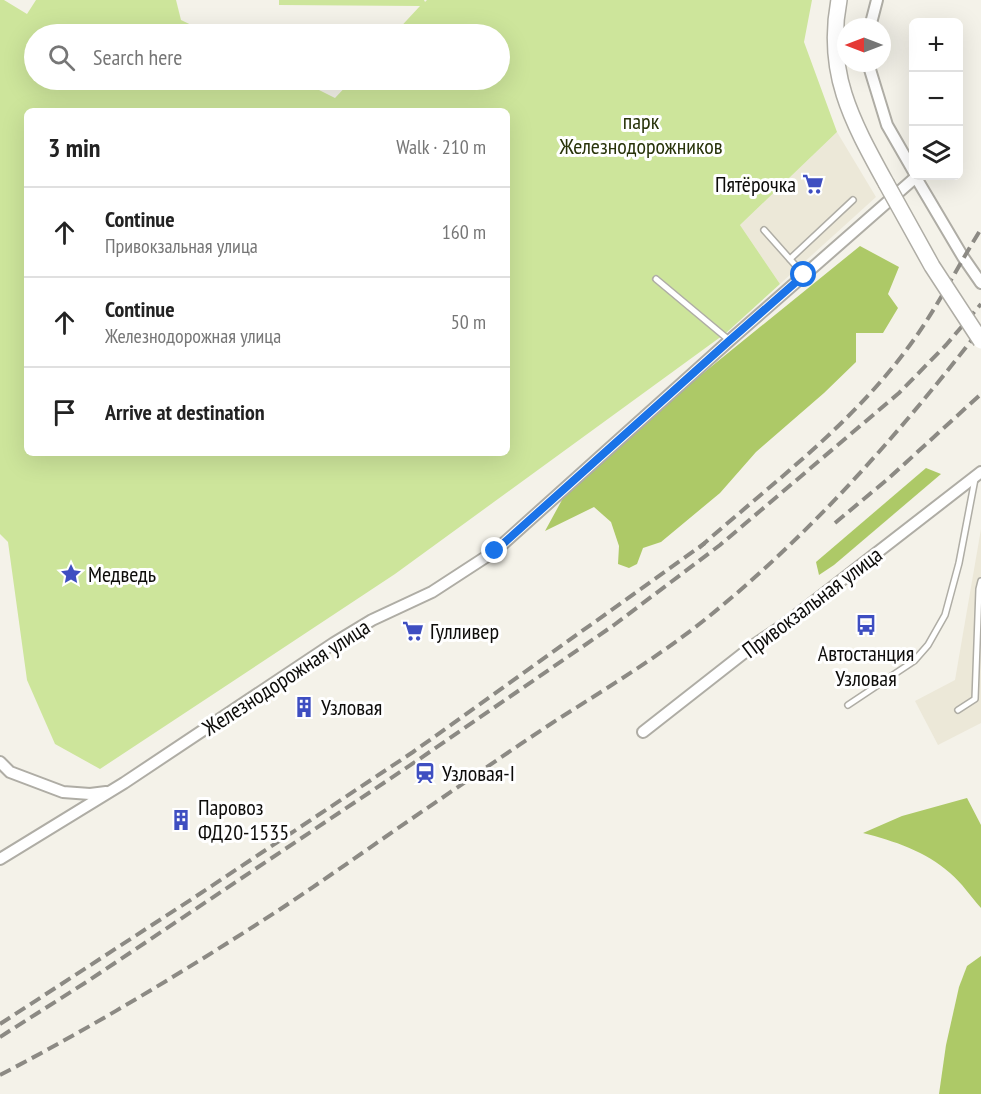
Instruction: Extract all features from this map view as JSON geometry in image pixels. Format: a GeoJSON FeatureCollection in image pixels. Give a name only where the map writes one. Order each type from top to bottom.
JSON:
{"type":"FeatureCollection","features":[{"type":"Feature","properties":{"kind":"main road"},"geometry":{"type":"LineString","coordinates":[[839,0],[835,40],[837,64],[841,84],[853,118],[864,143],[933,266],[981,341]]}},
{"type":"Feature","properties":{"kind":"street"},"geometry":{"type":"LineString","coordinates":[[872,18],[877,0]]}},
{"type":"Feature","properties":{"kind":"street"},"geometry":{"type":"LineString","coordinates":[[871,72],[887,125],[909,164]]}},
{"type":"Feature","properties":{"kind":"street"},"geometry":{"type":"LineString","coordinates":[[729,341],[909,180]]}},
{"type":"Feature","properties":{"kind":"street"},"geometry":{"type":"LineString","coordinates":[[918,180],[981,283]]}},
{"type":"Feature","properties":{"kind":"street","name":"Железнодорожная улица"},"geometry":{"type":"LineString","coordinates":[[0,859],[112,791],[334,643],[372,620],[432,592],[495,551],[729,341]]}},
{"type":"Feature","properties":{"kind":"street","name":"Привокзальная улица"},"geometry":{"type":"LineString","coordinates":[[643,732],[978,474]]}},
{"type":"Feature","properties":{"kind":"street"},"geometry":{"type":"LineString","coordinates":[[0,762],[10,772],[63,792],[90,794],[112,791]]}},
{"type":"Feature","properties":{"kind":"lane"},"geometry":{"type":"LineString","coordinates":[[790,259],[853,200]]}},
{"type":"Feature","properties":{"kind":"lane"},"geometry":{"type":"LineString","coordinates":[[764,230],[804,275]]}},
{"type":"Feature","properties":{"kind":"lane"},"geometry":{"type":"LineString","coordinates":[[656,279],[729,341]]}},
{"type":"Feature","properties":{"kind":"lane"},"geometry":{"type":"LineString","coordinates":[[848,705],[914,661],[928,645],[945,615],[978,474]]}},
{"type":"Feature","properties":{"kind":"lane"},"geometry":{"type":"LineString","coordinates":[[958,710],[975,699],[981,581]]}},
{"type":"Feature","properties":{"kind":"shaded area"},"geometry":{"type":"Polygon","coordinates":[[[837,132],[876,197],[780,284],[740,225],[837,132]]]}},
{"type":"Feature","properties":{"kind":"shaded area"},"geometry":{"type":"Polygon","coordinates":[[[981,529],[981,723],[938,745],[915,701],[955,680],[981,529]]]}},
{"type":"Feature","properties":{"kind":"green space","name":"парк Железнодорожников"},"geometry":{"type":"Polygon","coordinates":[[[0,0],[4,0],[27,14],[36,0],[176,0],[181,20],[189,24],[24,24],[24,90],[319,90],[335,98],[343,90],[510,90],[510,24],[403,24],[420,6],[279,5],[279,0],[424,0],[425,2],[427,0],[812,0],[804,42],[837,132],[740,225],[780,284],[726,333],[395,574],[100,769],[55,744],[27,680],[8,542],[0,534],[0,0]]]}},
{"type":"Feature","properties":{"kind":"green space"},"geometry":{"type":"Polygon","coordinates":[[[860,246],[899,267],[888,294],[898,308],[883,333],[856,333],[856,362],[756,452],[720,493],[661,542],[643,548],[637,564],[629,568],[618,564],[619,546],[611,522],[594,507],[545,531],[574,478],[860,246]]]}},
{"type":"Feature","properties":{"kind":"green space"},"geometry":{"type":"Polygon","coordinates":[[[926,468],[941,474],[834,565],[819,575],[816,562],[926,468]]]}},
{"type":"Feature","properties":{"kind":"green space"},"geometry":{"type":"Polygon","coordinates":[[[967,798],[981,825],[981,908],[954,877],[940,865],[898,843],[863,833],[902,816],[967,798]]]}},
{"type":"Feature","properties":{"kind":"green space"},"geometry":{"type":"Polygon","coordinates":[[[981,956],[981,1094],[939,1094],[946,1045],[959,987],[967,966],[981,956]]]}},
{"type":"Feature","properties":{"kind":"railway"},"geometry":{"type":"LineString","coordinates":[[699,548],[808,454],[860,404],[884,377],[927,320],[981,229]]}},
{"type":"Feature","properties":{"kind":"railway"},"geometry":{"type":"LineString","coordinates":[[0,1037],[88,981],[418,760],[614,625],[720,545],[899,393],[946,345],[981,304]]}},
{"type":"Feature","properties":{"kind":"railway"},"geometry":{"type":"LineString","coordinates":[[0,1075],[211,954],[690,631],[782,552],[853,481],[919,406],[981,328]]}},
{"type":"Feature","properties":{"kind":"railway"},"geometry":{"type":"LineString","coordinates":[[835,523],[889,478],[981,394]]}},
{"type":"Feature","properties":{"kind":"railway"},"geometry":{"type":"LineString","coordinates":[[0,1024],[413,752],[705,543]]}},
{"type":"Feature","properties":{"kind":"place","name":"Пятёрочка"},"geometry":{"type":"Point","coordinates":[813,184]}},
{"type":"Feature","properties":{"kind":"place","name":"Медведь"},"geometry":{"type":"Point","coordinates":[71,574]}},
{"type":"Feature","properties":{"kind":"place","name":"Автостанция Узловая"},"geometry":{"type":"Point","coordinates":[866,625]}},
{"type":"Feature","properties":{"kind":"place","name":"Гулливер"},"geometry":{"type":"Point","coordinates":[413,631]}},
{"type":"Feature","properties":{"kind":"place","name":"Узловая"},"geometry":{"type":"Point","coordinates":[304,707]}},
{"type":"Feature","properties":{"kind":"place","name":"Узловая-I"},"geometry":{"type":"Point","coordinates":[425,773]}},
{"type":"Feature","properties":{"kind":"place","name":"Паровоз ФД20-1535"},"geometry":{"type":"Point","coordinates":[181,820]}},
{"type":"Feature","properties":{"kind":"route"},"geometry":{"type":"LineString","coordinates":[[495,551],[804,275]]}}]}
